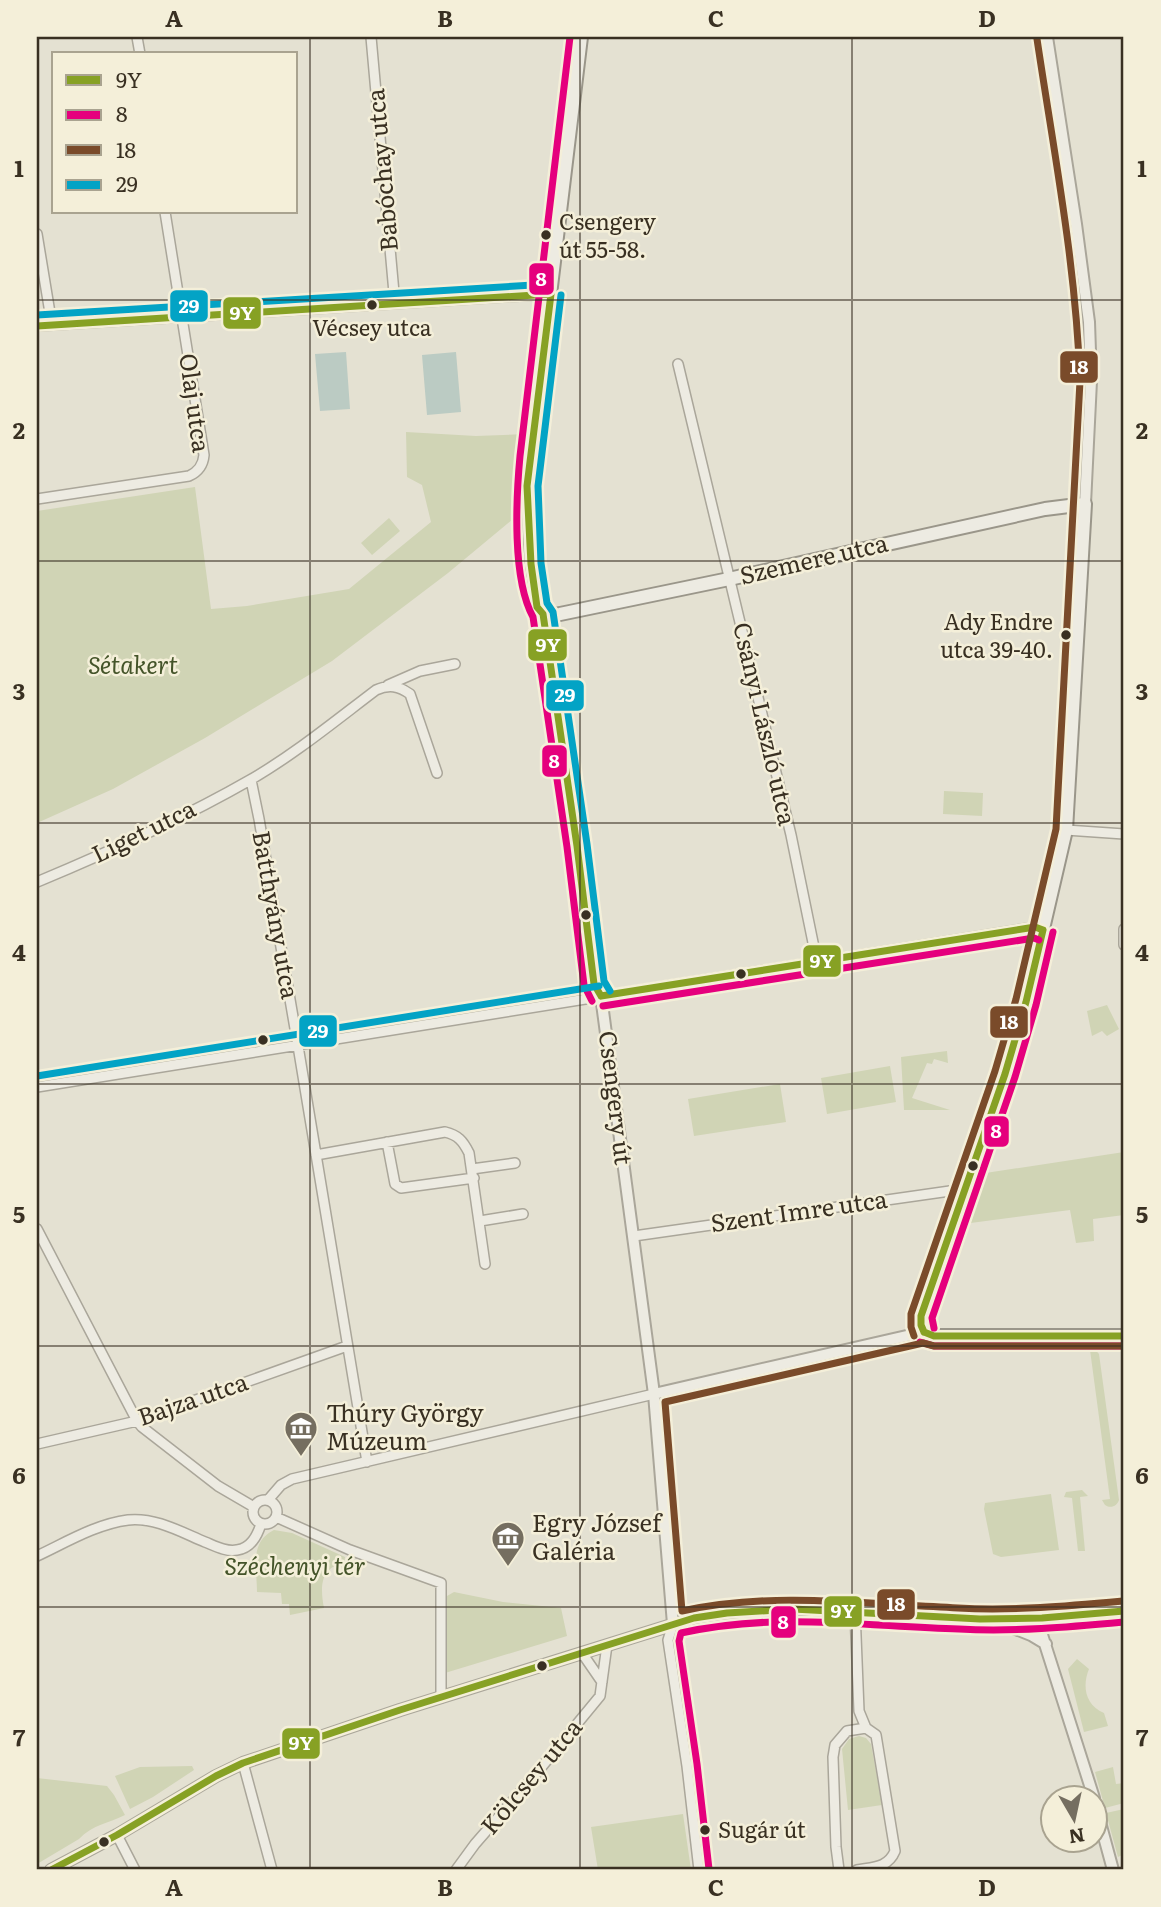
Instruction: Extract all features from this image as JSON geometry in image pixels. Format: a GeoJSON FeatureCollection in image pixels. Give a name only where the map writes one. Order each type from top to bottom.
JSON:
{"type":"FeatureCollection","features":[{"type":"Feature","properties":{"kind":"main road","name":"Csengery út"},"geometry":{"type":"LineString","coordinates":[[543,614],[537,607],[531,564],[527,486],[582,37]]}},
{"type":"Feature","properties":{"kind":"main road","name":"Szemere utca"},"geometry":{"type":"LineString","coordinates":[[543,614],[560,614],[1045,509],[1085,504]]}},
{"type":"Feature","properties":{"kind":"main road"},"geometry":{"type":"LineString","coordinates":[[1085,504],[1066,830],[1026,1002],[1005,1074],[921,1316],[921,1325],[924,1332],[934,1336],[1124,1336]]}},
{"type":"Feature","properties":{"kind":"street","name":"Babóchay utca"},"geometry":{"type":"LineString","coordinates":[[371,37],[395,304]]}},
{"type":"Feature","properties":{"kind":"street"},"geometry":{"type":"LineString","coordinates":[[1047,37],[1076,223],[1088,322],[1091,381],[1085,504]]}},
{"type":"Feature","properties":{"kind":"street","name":"Olaj utca"},"geometry":{"type":"LineString","coordinates":[[37,499],[189,476],[200,469],[204,455],[165,214]]}},
{"type":"Feature","properties":{"kind":"street"},"geometry":{"type":"LineString","coordinates":[[37,234],[52,325]]}},
{"type":"Feature","properties":{"kind":"street"},"geometry":{"type":"LineString","coordinates":[[37,326],[551,294]]}},
{"type":"Feature","properties":{"kind":"street","name":"Csányi László utca"},"geometry":{"type":"LineString","coordinates":[[678,364],[791,835],[817,961]]}},
{"type":"Feature","properties":{"kind":"street","name":"Csengery út"},"geometry":{"type":"LineString","coordinates":[[543,614],[594,984],[601,996],[634,1236],[654,1394],[673,1624]]}},
{"type":"Feature","properties":{"kind":"street"},"geometry":{"type":"LineString","coordinates":[[251,780],[297,750],[376,690],[420,671],[456,664]]}},
{"type":"Feature","properties":{"kind":"street"},"geometry":{"type":"LineString","coordinates":[[387,686],[404,689],[411,694],[437,774]]}},
{"type":"Feature","properties":{"kind":"street","name":"Liget utca"},"geometry":{"type":"LineString","coordinates":[[37,882],[118,846],[251,780]]}},
{"type":"Feature","properties":{"kind":"street","name":"Batthyány utca"},"geometry":{"type":"LineString","coordinates":[[251,780],[298,1045],[366,1462]]}},
{"type":"Feature","properties":{"kind":"street"},"geometry":{"type":"LineString","coordinates":[[1066,830],[1124,834]]}},
{"type":"Feature","properties":{"kind":"street"},"geometry":{"type":"LineString","coordinates":[[37,1087],[817,961],[1035,927],[1043,930]]}},
{"type":"Feature","properties":{"kind":"street"},"geometry":{"type":"LineString","coordinates":[[1124,929],[1124,945]]}},
{"type":"Feature","properties":{"kind":"street"},"geometry":{"type":"LineString","coordinates":[[316,1155],[445,1132],[454,1134],[465,1145],[473,1174],[485,1264]]}},
{"type":"Feature","properties":{"kind":"street"},"geometry":{"type":"LineString","coordinates":[[387,1142],[396,1184],[401,1188],[515,1163]]}},
{"type":"Feature","properties":{"kind":"street","name":"Szent Imre utca"},"geometry":{"type":"LineString","coordinates":[[634,1236],[964,1189]]}},
{"type":"Feature","properties":{"kind":"street"},"geometry":{"type":"LineString","coordinates":[[480,1221],[523,1214]]}},
{"type":"Feature","properties":{"kind":"street"},"geometry":{"type":"LineString","coordinates":[[37,1228],[137,1421],[218,1486],[254,1507]]}},
{"type":"Feature","properties":{"kind":"street"},"geometry":{"type":"LineString","coordinates":[[268,1500],[281,1485],[292,1479],[924,1332]]}},
{"type":"Feature","properties":{"kind":"street","name":"Bajza utca"},"geometry":{"type":"LineString","coordinates":[[37,1444],[137,1421],[347,1346]]}},
{"type":"Feature","properties":{"kind":"street"},"geometry":{"type":"LineString","coordinates":[[268,1500],[277,1508],[276,1517],[268,1524],[261,1524],[254,1518],[253,1510],[260,1501],[268,1500]]}},
{"type":"Feature","properties":{"kind":"street"},"geometry":{"type":"LineString","coordinates":[[276,1517],[351,1550],[441,1583],[440,1698]]}},
{"type":"Feature","properties":{"kind":"street"},"geometry":{"type":"LineString","coordinates":[[37,1556],[112,1523],[137,1520],[160,1524],[218,1547],[237,1550],[252,1542],[261,1524]]}},
{"type":"Feature","properties":{"kind":"street"},"geometry":{"type":"LineString","coordinates":[[51,1870],[243,1763],[673,1624],[709,1615],[781,1609],[1037,1619],[1124,1611]]}},
{"type":"Feature","properties":{"kind":"street"},"geometry":{"type":"LineString","coordinates":[[855,1611],[859,1711],[866,1728],[876,1735],[895,1851],[885,1864],[857,1870]]}},
{"type":"Feature","properties":{"kind":"street"},"geometry":{"type":"LineString","coordinates":[[992,1619],[1046,1644]]}},
{"type":"Feature","properties":{"kind":"street"},"geometry":{"type":"LineString","coordinates":[[1037,1619],[1089,1784]]}},
{"type":"Feature","properties":{"kind":"street"},"geometry":{"type":"LineString","coordinates":[[673,1624],[667,1640],[687,1766],[699,1870]]}},
{"type":"Feature","properties":{"kind":"street","name":"Kölcsey utca"},"geometry":{"type":"LineString","coordinates":[[456,1870],[475,1843],[600,1696],[607,1645]]}},
{"type":"Feature","properties":{"kind":"street"},"geometry":{"type":"LineString","coordinates":[[582,1653],[602,1682]]}},
{"type":"Feature","properties":{"kind":"street"},"geometry":{"type":"LineString","coordinates":[[839,1870],[833,1757],[835,1745],[847,1731],[866,1728]]}},
{"type":"Feature","properties":{"kind":"street"},"geometry":{"type":"LineString","coordinates":[[243,1763],[272,1870]]}},
{"type":"Feature","properties":{"kind":"street"},"geometry":{"type":"LineString","coordinates":[[117,1835],[135,1870]]}},
{"type":"Feature","properties":{"kind":"street"},"geometry":{"type":"LineString","coordinates":[[1108,1851],[1113,1870]]}},
{"type":"Feature","properties":{"kind":"green space","name":"Sétakert"},"geometry":{"type":"Polygon","coordinates":[[[406,432],[476,436],[526,434],[519,514],[448,573],[332,661],[205,738],[113,789],[37,823],[37,511],[195,487],[211,609],[247,606],[349,589],[431,522],[422,485],[407,477],[406,432]]]}},
{"type":"Feature","properties":{"kind":"green space"},"geometry":{"type":"Polygon","coordinates":[[[389,518],[400,531],[372,555],[361,543],[389,518]]]}},
{"type":"Feature","properties":{"kind":"green space"},"geometry":{"type":"Polygon","coordinates":[[[944,791],[983,793],[982,816],[943,814],[944,791]]]}},
{"type":"Feature","properties":{"kind":"green space"},"geometry":{"type":"Polygon","coordinates":[[[1107,1005],[1119,1029],[1107,1036],[1102,1031],[1092,1036],[1087,1011],[1107,1005]]]}},
{"type":"Feature","properties":{"kind":"green space"},"geometry":{"type":"Polygon","coordinates":[[[947,1051],[948,1063],[934,1059],[932,1064],[927,1063],[912,1098],[950,1110],[904,1110],[901,1057],[947,1051]]]}},
{"type":"Feature","properties":{"kind":"green space"},"geometry":{"type":"Polygon","coordinates":[[[890,1066],[896,1102],[827,1114],[821,1078],[890,1066]]]}},
{"type":"Feature","properties":{"kind":"green space"},"geometry":{"type":"Polygon","coordinates":[[[780,1084],[786,1122],[694,1136],[688,1099],[780,1084]]]}},
{"type":"Feature","properties":{"kind":"green space"},"geometry":{"type":"Polygon","coordinates":[[[1124,1152],[1124,1215],[1093,1219],[1094,1241],[1076,1243],[1070,1210],[963,1224],[979,1174],[1124,1152]]]}},
{"type":"Feature","properties":{"kind":"green space"},"geometry":{"type":"Polygon","coordinates":[[[1084,1345],[1092,1346],[1099,1354],[1119,1500],[1112,1507],[1105,1505],[1102,1500],[1110,1499],[1090,1350],[1082,1351],[1084,1345]]]}},
{"type":"Feature","properties":{"kind":"green space"},"geometry":{"type":"Polygon","coordinates":[[[1082,1490],[1088,1496],[1080,1497],[1085,1551],[1078,1551],[1072,1498],[1064,1497],[1066,1492],[1082,1490]]]}},
{"type":"Feature","properties":{"kind":"green space"},"geometry":{"type":"Polygon","coordinates":[[[1051,1494],[1059,1550],[1001,1557],[993,1554],[985,1503],[1051,1494]]]}},
{"type":"Feature","properties":{"kind":"green space","name":"Széchenyi tér"},"geometry":{"type":"Polygon","coordinates":[[[274,1530],[292,1533],[345,1557],[344,1564],[330,1569],[326,1574],[322,1586],[324,1608],[290,1615],[289,1604],[282,1604],[281,1593],[257,1592],[256,1556],[261,1541],[274,1530]]]}},
{"type":"Feature","properties":{"kind":"green space"},"geometry":{"type":"Polygon","coordinates":[[[454,1592],[503,1602],[561,1608],[567,1636],[445,1673],[447,1596],[454,1592]]]}},
{"type":"Feature","properties":{"kind":"green space"},"geometry":{"type":"Polygon","coordinates":[[[1077,1659],[1089,1669],[1086,1688],[1089,1700],[1104,1713],[1108,1726],[1084,1732],[1068,1669],[1077,1659]]]}},
{"type":"Feature","properties":{"kind":"green space"},"geometry":{"type":"Polygon","coordinates":[[[859,1736],[866,1738],[871,1744],[882,1805],[848,1810],[842,1749],[849,1739],[859,1736]]]}},
{"type":"Feature","properties":{"kind":"green space"},"geometry":{"type":"Polygon","coordinates":[[[192,1766],[194,1770],[130,1809],[115,1776],[140,1767],[192,1766]]]}},
{"type":"Feature","properties":{"kind":"green space"},"geometry":{"type":"Polygon","coordinates":[[[1113,1767],[1116,1784],[1124,1783],[1124,1803],[1108,1807],[1108,1784],[1098,1784],[1095,1772],[1113,1767]]]}},
{"type":"Feature","properties":{"kind":"green space"},"geometry":{"type":"Polygon","coordinates":[[[37,1778],[107,1786],[125,1815],[89,1830],[37,1864],[37,1778]]]}},
{"type":"Feature","properties":{"kind":"green space"},"geometry":{"type":"Polygon","coordinates":[[[1124,1809],[1124,1850],[1118,1857],[1108,1820],[1108,1813],[1124,1809]]]}},
{"type":"Feature","properties":{"kind":"green space"},"geometry":{"type":"Polygon","coordinates":[[[683,1814],[691,1870],[598,1870],[591,1827],[683,1814]]]}},
{"type":"Feature","properties":{"kind":"shaded area"},"geometry":{"type":"Polygon","coordinates":[[[346,352],[350,409],[320,411],[315,354],[346,352]]]}},
{"type":"Feature","properties":{"kind":"shaded area"},"geometry":{"type":"Polygon","coordinates":[[[456,352],[461,412],[427,415],[422,355],[456,352]]]}},
{"type":"Feature","properties":{"kind":"transit line","name":"8"},"geometry":{"type":"LineString","coordinates":[[570,37],[520,456],[517,538],[522,582],[533,617],[567,847],[584,985],[592,1001]]}},
{"type":"Feature","properties":{"kind":"transit line","name":"18"},"geometry":{"type":"LineString","coordinates":[[914,1336],[911,1314],[995,1071],[1016,999],[1056,829],[1080,381],[1069,252],[1037,39]]}},
{"type":"Feature","properties":{"kind":"transit line","name":"29"},"geometry":{"type":"LineString","coordinates":[[37,315],[550,284]]}},
{"type":"Feature","properties":{"kind":"transit line","name":"9Y"},"geometry":{"type":"LineString","coordinates":[[551,294],[527,486],[531,564],[537,607],[543,614],[594,984],[601,996]]}},
{"type":"Feature","properties":{"kind":"transit line","name":"9Y"},"geometry":{"type":"LineString","coordinates":[[37,326],[551,294]]}},
{"type":"Feature","properties":{"kind":"transit line","name":"29"},"geometry":{"type":"LineString","coordinates":[[561,295],[538,486],[541,563],[547,603],[553,612],[604,981],[610,991]]}},
{"type":"Feature","properties":{"kind":"transit line","name":"9Y"},"geometry":{"type":"LineString","coordinates":[[601,996],[1035,927],[1043,930]]}},
{"type":"Feature","properties":{"kind":"transit line","name":"9Y"},"geometry":{"type":"LineString","coordinates":[[924,1332],[921,1316],[1005,1074],[1043,930]]}},
{"type":"Feature","properties":{"kind":"transit line","name":"8"},"geometry":{"type":"LineString","coordinates":[[934,1328],[932,1318],[1015,1077],[1053,932]]}},
{"type":"Feature","properties":{"kind":"transit line","name":"8"},"geometry":{"type":"LineString","coordinates":[[603,1006],[1034,938],[1039,940]]}},
{"type":"Feature","properties":{"kind":"transit line","name":"29"},"geometry":{"type":"LineString","coordinates":[[37,1076],[599,986]]}},
{"type":"Feature","properties":{"kind":"transit line","name":"9Y"},"geometry":{"type":"LineString","coordinates":[[924,1332],[934,1336],[1124,1336]]}},
{"type":"Feature","properties":{"kind":"transit line","name":"8"},"geometry":{"type":"LineString","coordinates":[[920,1342],[934,1346],[1124,1346]]}},
{"type":"Feature","properties":{"kind":"transit line","name":"18"},"geometry":{"type":"LineString","coordinates":[[1123,1601],[999,1609],[786,1600],[716,1605],[682,1611],[665,1402],[923,1343],[934,1346],[1124,1346]]}},
{"type":"Feature","properties":{"kind":"transit line","name":"9Y"},"geometry":{"type":"LineString","coordinates":[[51,1870],[243,1763],[400,1710],[694,1618],[793,1609],[980,1619],[1042,1618],[1124,1611]]}},
{"type":"Feature","properties":{"kind":"transit line","name":"8"},"geometry":{"type":"LineString","coordinates":[[709,1869],[679,1641],[681,1633],[751,1623],[786,1622],[980,1630],[1124,1622]]}},
{"type":"Feature","properties":{"kind":"place","name":"Csengery út 55-58."},"geometry":{"type":"Point","coordinates":[546,235]}},
{"type":"Feature","properties":{"kind":"place","name":"Vécsey utca"},"geometry":{"type":"Point","coordinates":[372,305]}},
{"type":"Feature","properties":{"kind":"place","name":"Ady Endre utca 39-40."},"geometry":{"type":"Point","coordinates":[1066,635]}},
{"type":"Feature","properties":{"kind":"place","name":"Thúry György Múzeum"},"geometry":{"type":"Point","coordinates":[301,1458]}},
{"type":"Feature","properties":{"kind":"place","name":"Egry József Galéria"},"geometry":{"type":"Point","coordinates":[508,1568]}},
{"type":"Feature","properties":{"kind":"place","name":"Sugár út"},"geometry":{"type":"Point","coordinates":[705,1830]}}]}
